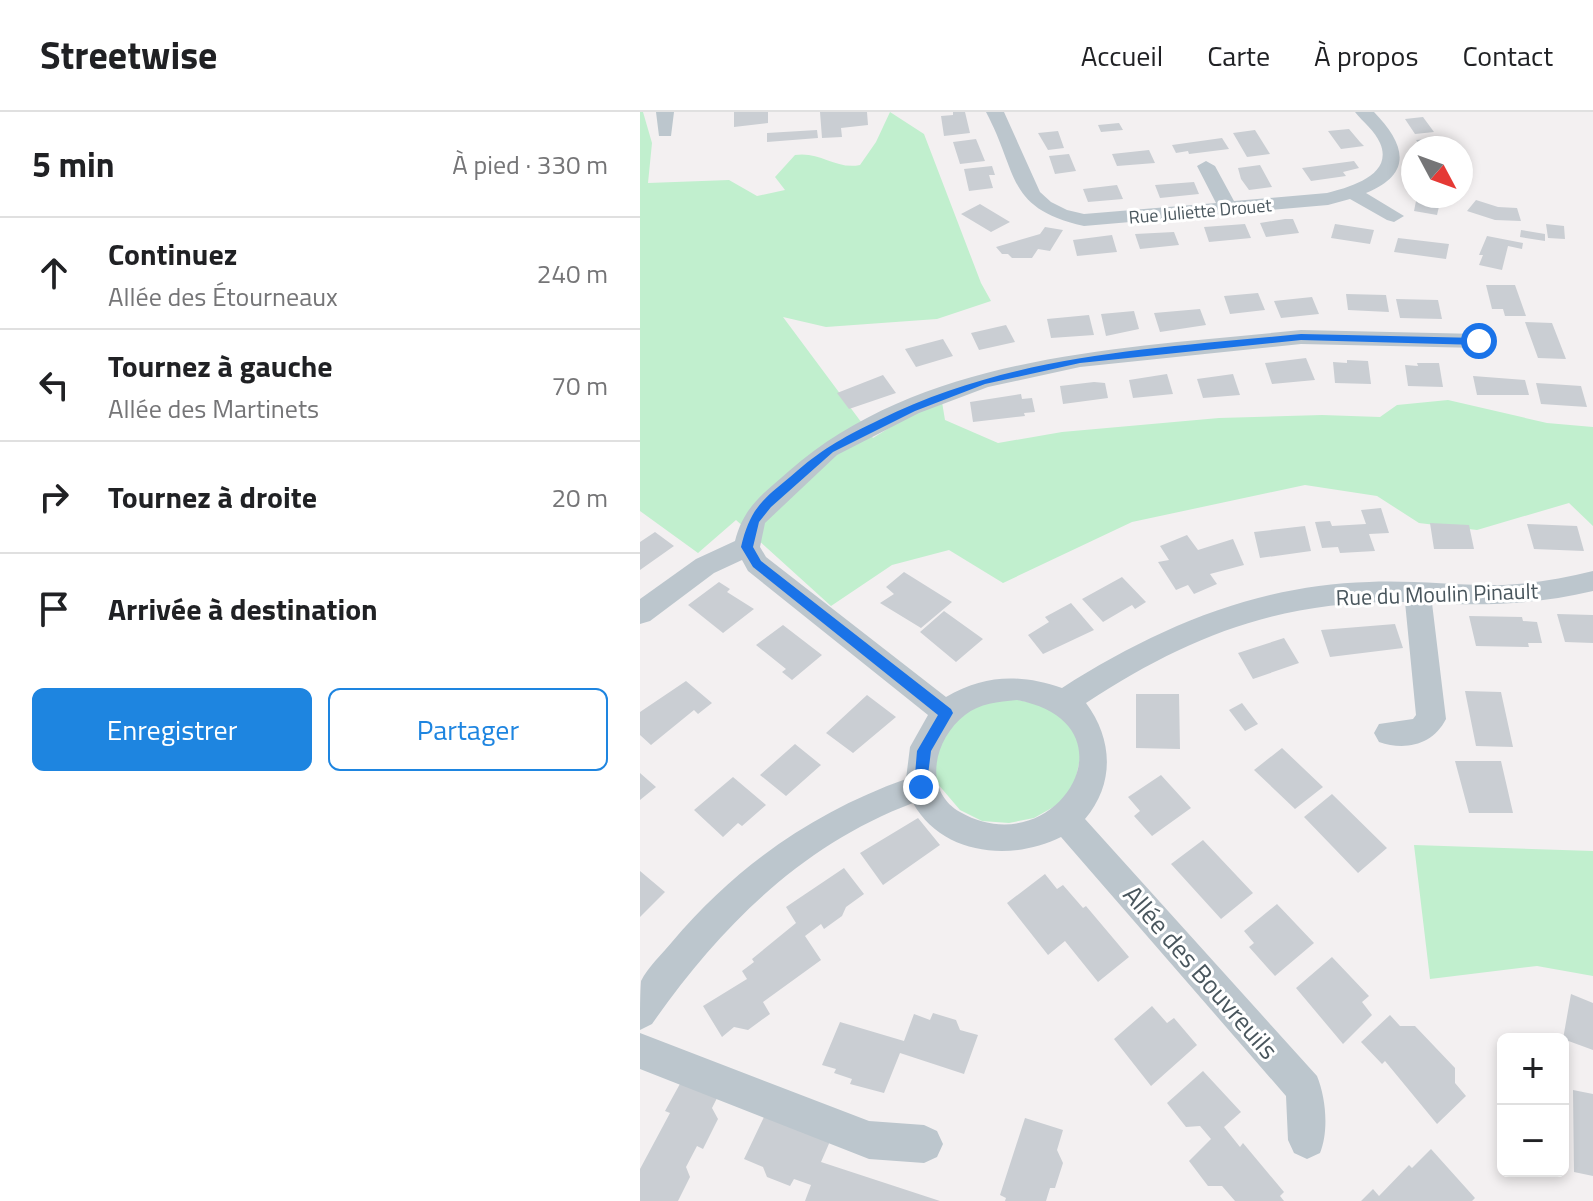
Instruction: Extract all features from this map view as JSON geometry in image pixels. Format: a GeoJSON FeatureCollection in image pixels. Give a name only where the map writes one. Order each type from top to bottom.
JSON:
{"type":"FeatureCollection","features":[{"type":"Feature","properties":{"kind":"street"},"geometry":{"type":"LineString","coordinates":[[665,112],[665,132]]}},
{"type":"Feature","properties":{"kind":"street","name":"Rue Juliette Drouet"},"geometry":{"type":"LineString","coordinates":[[995,112],[1015,149],[1031,197],[1059,215],[1097,220],[1328,199],[1353,193],[1379,181],[1392,167],[1393,149],[1381,127],[1364,112]]}},
{"type":"Feature","properties":{"kind":"street"},"geometry":{"type":"LineString","coordinates":[[1206,166],[1228,208]]}},
{"type":"Feature","properties":{"kind":"street"},"geometry":{"type":"LineString","coordinates":[[1353,193],[1394,216]]}},
{"type":"Feature","properties":{"kind":"street"},"geometry":{"type":"LineString","coordinates":[[946,713],[757,564],[747,547],[753,520],[829,449],[911,408],[983,381],[1080,360],[1301,337],[1479,341]]}},
{"type":"Feature","properties":{"kind":"street"},"geometry":{"type":"LineString","coordinates":[[640,613],[705,566],[747,547]]}},
{"type":"Feature","properties":{"kind":"street","name":"Rue du Moulin Pinault"},"geometry":{"type":"LineString","coordinates":[[1064,702],[1136,656],[1186,630],[1269,604],[1352,593],[1504,595],[1593,581]]}},
{"type":"Feature","properties":{"kind":"street"},"geometry":{"type":"LineString","coordinates":[[1389,733],[1420,731],[1431,719],[1417,593]]}},
{"type":"Feature","properties":{"kind":"street"},"geometry":{"type":"LineString","coordinates":[[1017,688],[1064,702],[1080,717],[1090,735],[1094,757],[1081,801],[1064,818],[1038,832],[1008,840],[980,836],[953,826],[934,810],[921,787],[924,751],[946,713],[968,698],[992,690],[1017,688]]}},
{"type":"Feature","properties":{"kind":"street"},"geometry":{"type":"LineString","coordinates":[[640,1012],[711,922],[752,882],[844,819],[895,795],[921,787]]}},
{"type":"Feature","properties":{"kind":"street","name":"Allée des Bouvreuils"},"geometry":{"type":"LineString","coordinates":[[1064,818],[1304,1089],[1307,1140]]}},
{"type":"Feature","properties":{"kind":"street"},"geometry":{"type":"LineString","coordinates":[[640,1051],[869,1140],[924,1144]]}},
{"type":"Feature","properties":{"kind":"green space"},"geometry":{"type":"Polygon","coordinates":[[[640,112],[643,112],[652,143],[648,183],[729,180],[757,196],[785,190],[775,177],[795,155],[804,154],[843,165],[860,165],[876,142],[890,112],[924,134],[981,283],[991,301],[937,319],[826,327],[783,317],[873,438],[905,418],[942,402],[945,420],[998,443],[1062,432],[1219,418],[1380,417],[1397,405],[1448,400],[1547,423],[1593,427],[1593,526],[1569,503],[1477,530],[1419,523],[1377,496],[1305,485],[1132,522],[1003,583],[949,550],[892,565],[831,606],[736,520],[698,553],[640,511],[640,112]]]}},
{"type":"Feature","properties":{"kind":"green space"},"geometry":{"type":"Polygon","coordinates":[[[995,695],[1060,709],[1083,744],[1074,787],[1057,805],[1034,818],[1009,823],[982,821],[960,810],[937,783],[933,768],[934,747],[955,716],[995,695]]]}},
{"type":"Feature","properties":{"kind":"green space"},"geometry":{"type":"Polygon","coordinates":[[[1414,845],[1593,851],[1593,976],[1537,966],[1430,979],[1414,845]]]}},
{"type":"Feature","properties":{"kind":"building"},"geometry":{"type":"Polygon","coordinates":[[[734,112],[768,112],[768,123],[734,127],[734,112]]]}},
{"type":"Feature","properties":{"kind":"building"},"geometry":{"type":"Polygon","coordinates":[[[820,112],[867,112],[868,125],[841,128],[842,137],[822,138],[820,112]]]}},
{"type":"Feature","properties":{"kind":"building"},"geometry":{"type":"Polygon","coordinates":[[[953,112],[965,112],[970,133],[944,136],[941,116],[953,115],[953,112]]]}},
{"type":"Feature","properties":{"kind":"building"},"geometry":{"type":"Polygon","coordinates":[[[1423,117],[1434,132],[1415,134],[1405,119],[1423,117]]]}},
{"type":"Feature","properties":{"kind":"building"},"geometry":{"type":"Polygon","coordinates":[[[1119,123],[1123,130],[1101,132],[1098,125],[1119,123]]]}},
{"type":"Feature","properties":{"kind":"building"},"geometry":{"type":"Polygon","coordinates":[[[1349,129],[1364,146],[1341,149],[1328,131],[1349,129]]]}},
{"type":"Feature","properties":{"kind":"building"},"geometry":{"type":"Polygon","coordinates":[[[817,130],[818,138],[767,142],[767,133],[817,130]]]}},
{"type":"Feature","properties":{"kind":"building"},"geometry":{"type":"Polygon","coordinates":[[[1255,130],[1270,154],[1247,157],[1233,133],[1255,130]]]}},
{"type":"Feature","properties":{"kind":"building"},"geometry":{"type":"Polygon","coordinates":[[[1058,131],[1064,148],[1048,150],[1038,133],[1058,131]]]}},
{"type":"Feature","properties":{"kind":"building"},"geometry":{"type":"Polygon","coordinates":[[[1222,138],[1229,149],[1189,154],[1188,151],[1176,153],[1172,145],[1222,138]]]}},
{"type":"Feature","properties":{"kind":"building"},"geometry":{"type":"Polygon","coordinates":[[[976,139],[985,161],[960,164],[953,142],[976,139]]]}},
{"type":"Feature","properties":{"kind":"building"},"geometry":{"type":"Polygon","coordinates":[[[1149,150],[1155,163],[1117,166],[1112,154],[1149,150]]]}},
{"type":"Feature","properties":{"kind":"building"},"geometry":{"type":"Polygon","coordinates":[[[1069,154],[1076,171],[1055,174],[1049,156],[1069,154]]]}},
{"type":"Feature","properties":{"kind":"building"},"geometry":{"type":"Polygon","coordinates":[[[1354,161],[1359,168],[1343,172],[1346,176],[1311,181],[1302,168],[1354,161]]]}},
{"type":"Feature","properties":{"kind":"building"},"geometry":{"type":"Polygon","coordinates":[[[1260,165],[1272,187],[1249,190],[1238,168],[1260,165]]]}},
{"type":"Feature","properties":{"kind":"building"},"geometry":{"type":"Polygon","coordinates":[[[992,166],[995,175],[989,175],[993,188],[969,191],[964,169],[992,166]]]}},
{"type":"Feature","properties":{"kind":"building"},"geometry":{"type":"Polygon","coordinates":[[[1194,182],[1199,194],[1160,198],[1155,185],[1194,182]]]}},
{"type":"Feature","properties":{"kind":"building"},"geometry":{"type":"Polygon","coordinates":[[[1117,185],[1123,199],[1088,202],[1083,189],[1117,185]]]}},
{"type":"Feature","properties":{"kind":"building"},"geometry":{"type":"Polygon","coordinates":[[[1476,200],[1498,207],[1517,208],[1521,221],[1495,220],[1467,211],[1473,208],[1476,200]]]}},
{"type":"Feature","properties":{"kind":"building"},"geometry":{"type":"Polygon","coordinates":[[[980,204],[1010,222],[991,232],[961,214],[980,204]]]}},
{"type":"Feature","properties":{"kind":"building"},"geometry":{"type":"Polygon","coordinates":[[[1415,208],[1439,208],[1437,215],[1414,211],[1415,208]]]}},
{"type":"Feature","properties":{"kind":"building"},"geometry":{"type":"Polygon","coordinates":[[[1293,219],[1299,233],[1266,237],[1260,223],[1293,219]]]}},
{"type":"Feature","properties":{"kind":"building"},"geometry":{"type":"Polygon","coordinates":[[[1245,224],[1251,238],[1209,242],[1204,227],[1245,224]]]}},
{"type":"Feature","properties":{"kind":"building"},"geometry":{"type":"Polygon","coordinates":[[[1335,224],[1374,230],[1370,244],[1331,238],[1335,224]]]}},
{"type":"Feature","properties":{"kind":"building"},"geometry":{"type":"Polygon","coordinates":[[[1546,224],[1564,226],[1565,239],[1548,238],[1546,224]]]}},
{"type":"Feature","properties":{"kind":"building"},"geometry":{"type":"Polygon","coordinates":[[[1045,227],[1063,230],[1050,251],[1038,249],[1032,258],[1012,258],[996,247],[1040,234],[1045,227]]]}},
{"type":"Feature","properties":{"kind":"building"},"geometry":{"type":"Polygon","coordinates":[[[1521,230],[1545,234],[1545,241],[1520,237],[1521,230]]]}},
{"type":"Feature","properties":{"kind":"building"},"geometry":{"type":"Polygon","coordinates":[[[1174,232],[1179,245],[1140,249],[1135,234],[1174,232]]]}},
{"type":"Feature","properties":{"kind":"building"},"geometry":{"type":"Polygon","coordinates":[[[1112,235],[1117,252],[1077,256],[1073,240],[1112,235]]]}},
{"type":"Feature","properties":{"kind":"building"},"geometry":{"type":"Polygon","coordinates":[[[1487,236],[1523,243],[1522,249],[1508,246],[1502,270],[1479,265],[1483,255],[1479,255],[1487,236]]]}},
{"type":"Feature","properties":{"kind":"building"},"geometry":{"type":"Polygon","coordinates":[[[1398,238],[1449,244],[1446,259],[1394,252],[1398,238]]]}},
{"type":"Feature","properties":{"kind":"building"},"geometry":{"type":"Polygon","coordinates":[[[1486,285],[1515,285],[1526,316],[1505,316],[1503,309],[1492,309],[1486,285]]]}},
{"type":"Feature","properties":{"kind":"building"},"geometry":{"type":"Polygon","coordinates":[[[1258,293],[1265,310],[1230,314],[1224,296],[1258,293]]]}},
{"type":"Feature","properties":{"kind":"building"},"geometry":{"type":"Polygon","coordinates":[[[1346,294],[1386,295],[1389,312],[1348,310],[1346,294]]]}},
{"type":"Feature","properties":{"kind":"building"},"geometry":{"type":"Polygon","coordinates":[[[1312,297],[1319,314],[1281,318],[1274,301],[1312,297]]]}},
{"type":"Feature","properties":{"kind":"building"},"geometry":{"type":"Polygon","coordinates":[[[1396,299],[1438,300],[1442,319],[1400,318],[1396,299]]]}},
{"type":"Feature","properties":{"kind":"building"},"geometry":{"type":"Polygon","coordinates":[[[1200,309],[1206,325],[1160,332],[1154,313],[1200,309]]]}},
{"type":"Feature","properties":{"kind":"building"},"geometry":{"type":"Polygon","coordinates":[[[1134,311],[1139,329],[1106,336],[1101,314],[1134,311]]]}},
{"type":"Feature","properties":{"kind":"building"},"geometry":{"type":"Polygon","coordinates":[[[1089,315],[1094,335],[1051,338],[1047,319],[1089,315]]]}},
{"type":"Feature","properties":{"kind":"building"},"geometry":{"type":"Polygon","coordinates":[[[1525,322],[1552,323],[1566,359],[1538,358],[1525,322]]]}},
{"type":"Feature","properties":{"kind":"building"},"geometry":{"type":"Polygon","coordinates":[[[1006,325],[1015,342],[979,350],[971,333],[1006,325]]]}},
{"type":"Feature","properties":{"kind":"building"},"geometry":{"type":"Polygon","coordinates":[[[943,339],[953,356],[916,367],[905,349],[943,339]]]}},
{"type":"Feature","properties":{"kind":"building"},"geometry":{"type":"Polygon","coordinates":[[[1306,358],[1315,380],[1272,384],[1265,363],[1306,358]]]}},
{"type":"Feature","properties":{"kind":"building"},"geometry":{"type":"Polygon","coordinates":[[[1347,360],[1368,361],[1371,384],[1335,383],[1333,362],[1347,363],[1347,360]]]}},
{"type":"Feature","properties":{"kind":"building"},"geometry":{"type":"Polygon","coordinates":[[[1417,363],[1439,363],[1443,387],[1408,386],[1405,365],[1418,366],[1417,363]]]}},
{"type":"Feature","properties":{"kind":"building"},"geometry":{"type":"Polygon","coordinates":[[[1167,374],[1173,394],[1133,398],[1129,380],[1167,374]]]}},
{"type":"Feature","properties":{"kind":"building"},"geometry":{"type":"Polygon","coordinates":[[[1233,374],[1240,395],[1203,398],[1197,379],[1233,374]]]}},
{"type":"Feature","properties":{"kind":"building"},"geometry":{"type":"Polygon","coordinates":[[[883,375],[896,393],[849,409],[837,393],[883,375]]]}},
{"type":"Feature","properties":{"kind":"building"},"geometry":{"type":"Polygon","coordinates":[[[1473,376],[1525,380],[1529,395],[1477,395],[1473,376]]]}},
{"type":"Feature","properties":{"kind":"building"},"geometry":{"type":"Polygon","coordinates":[[[1105,383],[1108,398],[1063,404],[1060,386],[1105,383]]]}},
{"type":"Feature","properties":{"kind":"building"},"geometry":{"type":"Polygon","coordinates":[[[1536,383],[1581,386],[1587,407],[1541,404],[1536,383]]]}},
{"type":"Feature","properties":{"kind":"building"},"geometry":{"type":"Polygon","coordinates":[[[1021,394],[1022,399],[1032,398],[1035,412],[973,422],[970,402],[1021,394]]]}},
{"type":"Feature","properties":{"kind":"building"},"geometry":{"type":"Polygon","coordinates":[[[1381,508],[1389,533],[1369,534],[1375,551],[1340,553],[1338,547],[1322,548],[1315,522],[1330,521],[1332,526],[1366,524],[1361,510],[1381,508]]]}},
{"type":"Feature","properties":{"kind":"building"},"geometry":{"type":"Polygon","coordinates":[[[1430,523],[1469,525],[1474,549],[1434,549],[1430,523]]]}},
{"type":"Feature","properties":{"kind":"building"},"geometry":{"type":"Polygon","coordinates":[[[1527,524],[1577,526],[1584,551],[1534,549],[1527,524]]]}},
{"type":"Feature","properties":{"kind":"building"},"geometry":{"type":"Polygon","coordinates":[[[1305,526],[1311,551],[1260,558],[1254,532],[1305,526]]]}},
{"type":"Feature","properties":{"kind":"building"},"geometry":{"type":"Polygon","coordinates":[[[655,532],[674,546],[640,570],[640,542],[655,532]]]}},
{"type":"Feature","properties":{"kind":"building"},"geometry":{"type":"Polygon","coordinates":[[[1187,535],[1198,550],[1233,539],[1244,565],[1210,574],[1217,584],[1194,594],[1188,585],[1176,590],[1158,562],[1169,560],[1160,546],[1187,535]]]}},
{"type":"Feature","properties":{"kind":"building"},"geometry":{"type":"Polygon","coordinates":[[[904,572],[952,602],[921,628],[880,603],[894,594],[886,587],[904,572]]]}},
{"type":"Feature","properties":{"kind":"building"},"geometry":{"type":"Polygon","coordinates":[[[1122,577],[1146,602],[1135,609],[1132,605],[1103,622],[1082,599],[1122,577]]]}},
{"type":"Feature","properties":{"kind":"building"},"geometry":{"type":"Polygon","coordinates":[[[719,582],[730,589],[727,592],[754,609],[723,633],[688,605],[719,582]]]}},
{"type":"Feature","properties":{"kind":"building"},"geometry":{"type":"Polygon","coordinates":[[[1071,603],[1094,630],[1043,654],[1028,635],[1049,622],[1045,617],[1071,603]]]}},
{"type":"Feature","properties":{"kind":"building"},"geometry":{"type":"Polygon","coordinates":[[[944,611],[983,639],[956,662],[920,632],[944,611]]]}},
{"type":"Feature","properties":{"kind":"building"},"geometry":{"type":"Polygon","coordinates":[[[1557,614],[1593,615],[1593,643],[1565,642],[1557,614]]]}},
{"type":"Feature","properties":{"kind":"building"},"geometry":{"type":"Polygon","coordinates":[[[1469,616],[1522,617],[1523,621],[1537,622],[1542,643],[1528,643],[1529,647],[1476,646],[1469,616]]]}},
{"type":"Feature","properties":{"kind":"building"},"geometry":{"type":"Polygon","coordinates":[[[1395,624],[1403,648],[1330,657],[1321,630],[1395,624]]]}},
{"type":"Feature","properties":{"kind":"building"},"geometry":{"type":"Polygon","coordinates":[[[783,625],[822,655],[792,680],[782,672],[786,669],[756,645],[783,625]]]}},
{"type":"Feature","properties":{"kind":"building"},"geometry":{"type":"Polygon","coordinates":[[[1284,638],[1299,663],[1253,679],[1238,653],[1284,638]]]}},
{"type":"Feature","properties":{"kind":"building"},"geometry":{"type":"Polygon","coordinates":[[[686,681],[712,703],[698,714],[694,710],[651,745],[640,735],[640,712],[686,681]]]}},
{"type":"Feature","properties":{"kind":"building"},"geometry":{"type":"Polygon","coordinates":[[[1465,691],[1501,692],[1513,747],[1476,746],[1465,691]]]}},
{"type":"Feature","properties":{"kind":"building"},"geometry":{"type":"Polygon","coordinates":[[[1136,694],[1179,694],[1180,749],[1136,748],[1136,694]]]}},
{"type":"Feature","properties":{"kind":"building"},"geometry":{"type":"Polygon","coordinates":[[[867,695],[896,717],[853,753],[826,733],[867,695]]]}},
{"type":"Feature","properties":{"kind":"building"},"geometry":{"type":"Polygon","coordinates":[[[1242,703],[1258,724],[1245,731],[1229,710],[1242,703]]]}},
{"type":"Feature","properties":{"kind":"building"},"geometry":{"type":"Polygon","coordinates":[[[795,744],[821,765],[786,796],[760,775],[795,744]]]}},
{"type":"Feature","properties":{"kind":"building"},"geometry":{"type":"Polygon","coordinates":[[[1282,748],[1323,787],[1295,809],[1254,770],[1282,748]]]}},
{"type":"Feature","properties":{"kind":"building"},"geometry":{"type":"Polygon","coordinates":[[[1455,761],[1501,761],[1513,813],[1469,813],[1455,761]]]}},
{"type":"Feature","properties":{"kind":"building"},"geometry":{"type":"Polygon","coordinates":[[[640,773],[656,787],[640,800],[640,773]]]}},
{"type":"Feature","properties":{"kind":"building"},"geometry":{"type":"Polygon","coordinates":[[[1161,775],[1191,808],[1152,836],[1134,816],[1140,811],[1128,797],[1161,775]]]}},
{"type":"Feature","properties":{"kind":"building"},"geometry":{"type":"Polygon","coordinates":[[[733,777],[766,805],[742,826],[738,823],[723,837],[694,810],[733,777]]]}},
{"type":"Feature","properties":{"kind":"building"},"geometry":{"type":"Polygon","coordinates":[[[1332,794],[1387,848],[1358,873],[1304,817],[1332,794]]]}},
{"type":"Feature","properties":{"kind":"building"},"geometry":{"type":"Polygon","coordinates":[[[918,818],[940,845],[883,885],[860,853],[918,818]]]}},
{"type":"Feature","properties":{"kind":"building"},"geometry":{"type":"Polygon","coordinates":[[[1203,840],[1253,893],[1221,919],[1171,864],[1203,840]]]}},
{"type":"Feature","properties":{"kind":"building"},"geometry":{"type":"Polygon","coordinates":[[[844,868],[864,894],[824,929],[821,924],[805,936],[821,960],[763,1002],[770,1014],[748,1030],[734,1027],[722,1037],[703,1006],[747,979],[742,971],[754,962],[752,959],[796,923],[786,907],[844,868]]]}},
{"type":"Feature","properties":{"kind":"building"},"geometry":{"type":"Polygon","coordinates":[[[640,871],[665,892],[640,917],[640,871]]]}},
{"type":"Feature","properties":{"kind":"building"},"geometry":{"type":"Polygon","coordinates":[[[1045,874],[1057,889],[1063,885],[1083,908],[1086,906],[1129,957],[1098,982],[1065,941],[1048,955],[1007,903],[1045,874]]]}},
{"type":"Feature","properties":{"kind":"building"},"geometry":{"type":"Polygon","coordinates":[[[1277,904],[1314,943],[1275,976],[1249,947],[1254,943],[1244,931],[1277,904]]]}},
{"type":"Feature","properties":{"kind":"building"},"geometry":{"type":"Polygon","coordinates":[[[1332,957],[1369,996],[1362,1002],[1372,1015],[1343,1044],[1296,988],[1332,957]]]}},
{"type":"Feature","properties":{"kind":"building"},"geometry":{"type":"Polygon","coordinates":[[[1571,994],[1593,1003],[1593,1050],[1569,1041],[1569,1033],[1564,1033],[1571,994]]]}},
{"type":"Feature","properties":{"kind":"building"},"geometry":{"type":"Polygon","coordinates":[[[1152,1006],[1167,1023],[1174,1018],[1197,1045],[1151,1086],[1114,1039],[1152,1006]]]}},
{"type":"Feature","properties":{"kind":"building"},"geometry":{"type":"Polygon","coordinates":[[[933,1013],[956,1020],[960,1030],[978,1035],[964,1074],[900,1053],[884,1093],[850,1084],[852,1079],[822,1065],[840,1022],[904,1041],[914,1014],[930,1020],[933,1013]]]}},
{"type":"Feature","properties":{"kind":"building"},"geometry":{"type":"Polygon","coordinates":[[[1390,1015],[1400,1026],[1415,1026],[1455,1068],[1455,1083],[1466,1096],[1437,1124],[1385,1061],[1382,1064],[1361,1042],[1390,1015]]]}},
{"type":"Feature","properties":{"kind":"building"},"geometry":{"type":"Polygon","coordinates":[[[1203,1071],[1241,1112],[1224,1127],[1240,1147],[1243,1143],[1284,1192],[1280,1196],[1284,1201],[1235,1201],[1222,1186],[1208,1186],[1189,1161],[1211,1139],[1200,1126],[1186,1127],[1167,1103],[1203,1071]]]}},
{"type":"Feature","properties":{"kind":"building"},"geometry":{"type":"Polygon","coordinates":[[[681,1082],[719,1094],[712,1108],[718,1119],[703,1149],[697,1146],[686,1167],[690,1177],[678,1201],[640,1201],[640,1169],[670,1113],[665,1111],[681,1082]]]}},
{"type":"Feature","properties":{"kind":"building"},"geometry":{"type":"Polygon","coordinates":[[[1573,1090],[1593,1094],[1593,1176],[1574,1172],[1573,1090]]]}},
{"type":"Feature","properties":{"kind":"building"},"geometry":{"type":"Polygon","coordinates":[[[764,1117],[831,1139],[821,1162],[940,1201],[805,1201],[811,1185],[794,1179],[790,1186],[767,1177],[763,1167],[744,1159],[764,1117]]]}},
{"type":"Feature","properties":{"kind":"building"},"geometry":{"type":"Polygon","coordinates":[[[1025,1118],[1063,1130],[1057,1150],[1063,1163],[1055,1188],[1050,1188],[1046,1201],[1005,1201],[1006,1198],[1000,1195],[1025,1118]]]}},
{"type":"Feature","properties":{"kind":"building"},"geometry":{"type":"Polygon","coordinates":[[[1431,1149],[1475,1198],[1472,1201],[1361,1201],[1373,1189],[1379,1196],[1409,1165],[1412,1168],[1431,1149]]]}},
{"type":"Feature","properties":{"kind":"route"},"geometry":{"type":"LineString","coordinates":[[921,787],[924,751],[946,713],[757,564],[747,547],[753,520],[786,484],[829,449],[911,408],[983,381],[1080,360],[1301,337],[1479,341]]}}]}
